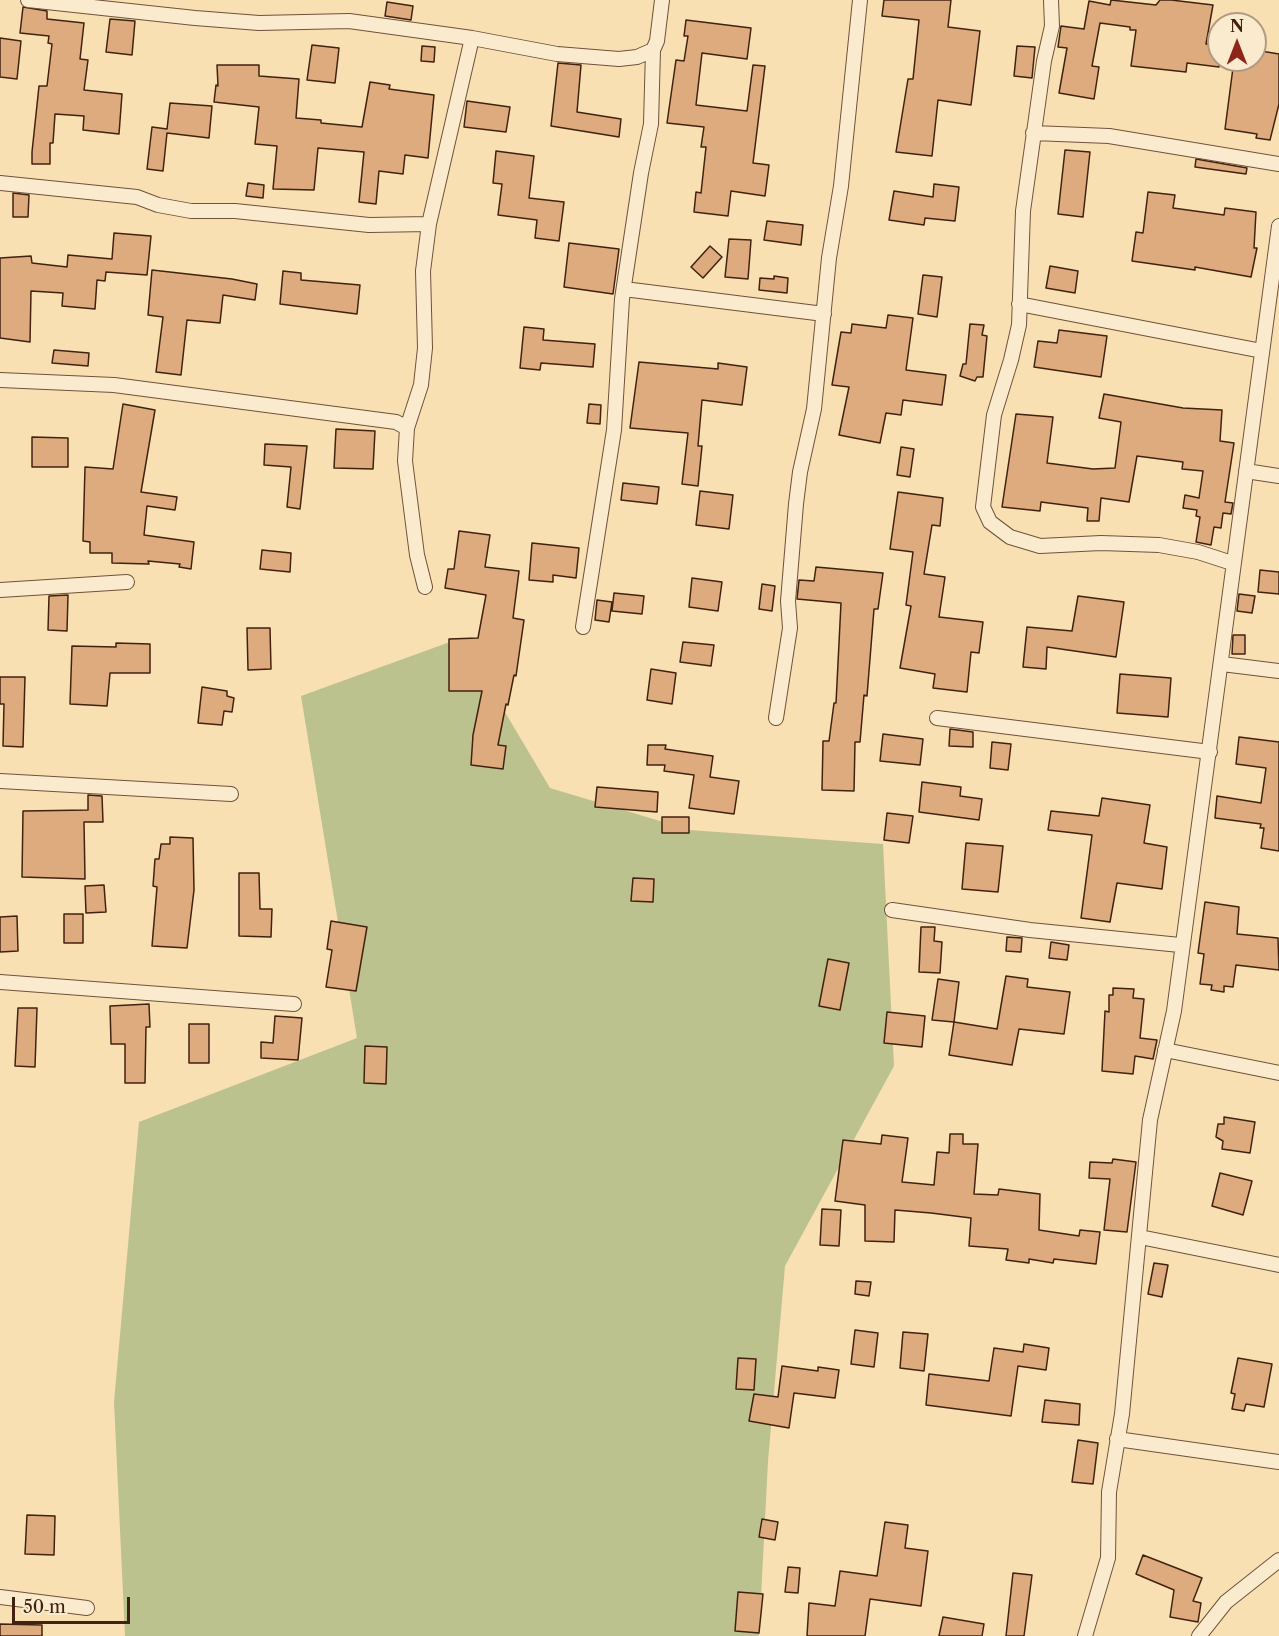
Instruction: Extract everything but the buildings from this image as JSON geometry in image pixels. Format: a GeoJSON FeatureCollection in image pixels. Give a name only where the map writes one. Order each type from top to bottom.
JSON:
{"type":"FeatureCollection","features":[{"type":"Feature","properties":{"kind":"street"},"geometry":{"type":"LineString","coordinates":[[28,0],[216,20],[349,21],[472,38],[557,54],[619,59],[637,57],[653,50]]}},
{"type":"Feature","properties":{"kind":"street"},"geometry":{"type":"LineString","coordinates":[[583,627],[614,430],[624,289],[641,173],[651,124],[653,50],[657,41],[662,0]]}},
{"type":"Feature","properties":{"kind":"street"},"geometry":{"type":"LineString","coordinates":[[776,718],[790,628],[788,601],[796,504],[800,472],[814,409],[829,258],[841,186],[860,0]]}},
{"type":"Feature","properties":{"kind":"street"},"geometry":{"type":"LineString","coordinates":[[1051,0],[1052,26],[1044,61],[1023,211],[1019,325],[994,415],[983,507],[990,522],[1010,537],[1040,546],[1101,543],[1159,545],[1198,552],[1232,563]]}},
{"type":"Feature","properties":{"kind":"street"},"geometry":{"type":"LineString","coordinates":[[424,586],[417,555],[405,461],[407,428],[421,385],[424,348],[423,271],[429,224],[472,38]]}},
{"type":"Feature","properties":{"kind":"street"},"geometry":{"type":"LineString","coordinates":[[1033,133],[1109,136],[1279,164]]}},
{"type":"Feature","properties":{"kind":"street"},"geometry":{"type":"LineString","coordinates":[[0,183],[136,197],[158,205],[191,211],[235,211],[369,225],[429,224]]}},
{"type":"Feature","properties":{"kind":"street"},"geometry":{"type":"LineString","coordinates":[[1085,1636],[1108,1558],[1109,1492],[1140,1237],[1150,1120],[1174,1011],[1180,945],[1222,664],[1232,563],[1262,351],[1276,274],[1279,226]]}},
{"type":"Feature","properties":{"kind":"street"},"geometry":{"type":"LineString","coordinates":[[624,289],[824,314]]}},
{"type":"Feature","properties":{"kind":"street"},"geometry":{"type":"LineString","coordinates":[[1019,304],[1262,351]]}},
{"type":"Feature","properties":{"kind":"street"},"geometry":{"type":"LineString","coordinates":[[0,380],[114,385],[396,422],[407,428]]}},
{"type":"Feature","properties":{"kind":"street"},"geometry":{"type":"LineString","coordinates":[[1246,471],[1279,476]]}},
{"type":"Feature","properties":{"kind":"street"},"geometry":{"type":"LineString","coordinates":[[0,590],[127,582]]}},
{"type":"Feature","properties":{"kind":"street"},"geometry":{"type":"LineString","coordinates":[[1222,664],[1279,671]]}},
{"type":"Feature","properties":{"kind":"street"},"geometry":{"type":"LineString","coordinates":[[937,718],[1210,752]]}},
{"type":"Feature","properties":{"kind":"street"},"geometry":{"type":"LineString","coordinates":[[0,781],[231,794]]}},
{"type":"Feature","properties":{"kind":"street"},"geometry":{"type":"LineString","coordinates":[[892,910],[1030,930],[1180,945]]}},
{"type":"Feature","properties":{"kind":"street"},"geometry":{"type":"LineString","coordinates":[[0,982],[294,1004]]}},
{"type":"Feature","properties":{"kind":"street"},"geometry":{"type":"LineString","coordinates":[[1165,1050],[1279,1073]]}},
{"type":"Feature","properties":{"kind":"street"},"geometry":{"type":"LineString","coordinates":[[1140,1237],[1279,1265]]}},
{"type":"Feature","properties":{"kind":"street"},"geometry":{"type":"LineString","coordinates":[[1117,1439],[1279,1462]]}},
{"type":"Feature","properties":{"kind":"street"},"geometry":{"type":"LineString","coordinates":[[1199,1636],[1226,1602],[1279,1560]]}},
{"type":"Feature","properties":{"kind":"street"},"geometry":{"type":"LineString","coordinates":[[0,1597],[87,1608]]}},
{"type":"Feature","properties":{"kind":"green space"},"geometry":{"type":"Polygon","coordinates":[[[461,638],[550,788],[690,830],[883,844],[894,1066],[785,1266],[768,1461],[759,1636],[125,1636],[114,1402],[139,1122],[357,1038],[301,696],[461,638]]]}}]}
